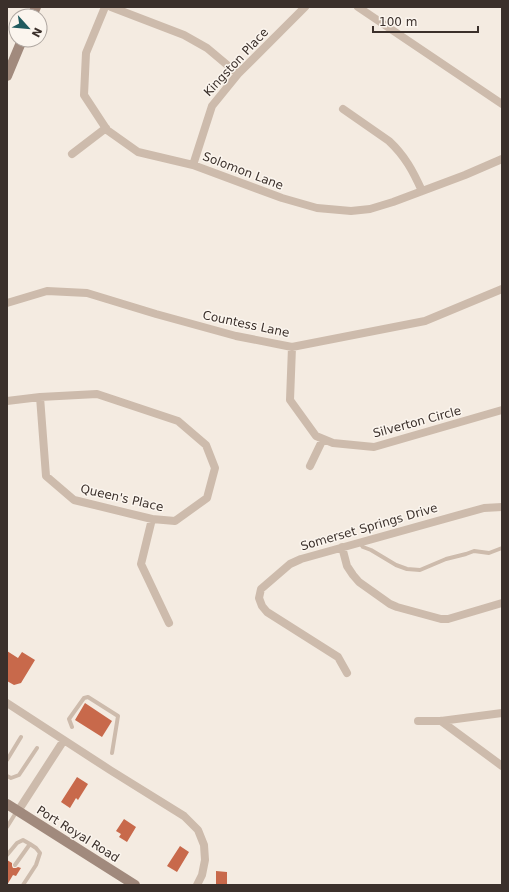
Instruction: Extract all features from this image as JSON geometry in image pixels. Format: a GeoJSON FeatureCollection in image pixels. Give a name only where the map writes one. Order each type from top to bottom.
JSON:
{"type":"FeatureCollection","features":[{"type":"Feature","properties":{"kind":"main road"},"geometry":{"type":"LineString","coordinates":[[7,76],[19,48]]}},
{"type":"Feature","properties":{"kind":"main road","name":"Port Royal Road"},"geometry":{"type":"LineString","coordinates":[[7,804],[135,885]]}},
{"type":"Feature","properties":{"kind":"street","name":"Solomon Lane"},"geometry":{"type":"LineString","coordinates":[[105,7],[86,53],[84,95],[107,130],[138,152],[193,165],[282,198],[317,208],[351,211],[370,209],[465,175],[502,159]]}},
{"type":"Feature","properties":{"kind":"street"},"geometry":{"type":"LineString","coordinates":[[111,7],[184,35],[207,48],[238,74]]}},
{"type":"Feature","properties":{"kind":"street","name":"Kingston Place"},"geometry":{"type":"LineString","coordinates":[[193,165],[212,106],[238,74],[305,7]]}},
{"type":"Feature","properties":{"kind":"street"},"geometry":{"type":"LineString","coordinates":[[358,7],[502,104]]}},
{"type":"Feature","properties":{"kind":"street"},"geometry":{"type":"LineString","coordinates":[[343,109],[396,147],[410,165],[422,190]]}},
{"type":"Feature","properties":{"kind":"street"},"geometry":{"type":"LineString","coordinates":[[72,154],[106,128]]}},
{"type":"Feature","properties":{"kind":"street","name":"Countess Lane"},"geometry":{"type":"LineString","coordinates":[[7,303],[48,291],[87,293],[236,336],[292,347],[425,321],[502,289]]}},
{"type":"Feature","properties":{"kind":"street","name":"Silverton Circle"},"geometry":{"type":"LineString","coordinates":[[292,347],[290,400],[316,436],[332,443],[374,447],[502,410]]}},
{"type":"Feature","properties":{"kind":"street","name":"Queen's Place"},"geometry":{"type":"LineString","coordinates":[[7,401],[40,397],[97,394],[178,421],[206,445],[215,468],[207,498],[175,521],[152,519],[74,500],[46,476],[40,397]]}},
{"type":"Feature","properties":{"kind":"street"},"geometry":{"type":"LineString","coordinates":[[310,466],[324,439]]}},
{"type":"Feature","properties":{"kind":"street","name":"Somerset Springs Drive"},"geometry":{"type":"LineString","coordinates":[[347,674],[338,657],[267,612],[262,606],[259,598],[261,589],[290,564],[301,559],[484,508],[502,507]]}},
{"type":"Feature","properties":{"kind":"street"},"geometry":{"type":"LineString","coordinates":[[152,519],[141,564],[169,622]]}},
{"type":"Feature","properties":{"kind":"street"},"geometry":{"type":"LineString","coordinates":[[342,547],[347,566],[352,575],[371,591],[397,607],[441,619],[448,619],[502,603]]}},
{"type":"Feature","properties":{"kind":"street"},"geometry":{"type":"LineString","coordinates":[[7,703],[184,816],[198,830],[204,846],[205,860],[202,874],[197,885]]}},
{"type":"Feature","properties":{"kind":"street"},"geometry":{"type":"LineString","coordinates":[[418,721],[441,721],[502,713]]}},
{"type":"Feature","properties":{"kind":"street"},"geometry":{"type":"LineString","coordinates":[[441,721],[502,766]]}},
{"type":"Feature","properties":{"kind":"street"},"geometry":{"type":"LineString","coordinates":[[18,811],[64,740]]}},
{"type":"Feature","properties":{"kind":"lane"},"geometry":{"type":"LineString","coordinates":[[360,542],[363,548],[371,550],[407,570],[420,570],[446,559],[474,551],[489,554],[502,548]]}},
{"type":"Feature","properties":{"kind":"lane"},"geometry":{"type":"LineString","coordinates":[[72,727],[69,719],[84,698],[88,697],[118,716],[112,752]]}},
{"type":"Feature","properties":{"kind":"lane"},"geometry":{"type":"LineString","coordinates":[[7,760],[21,737]]}},
{"type":"Feature","properties":{"kind":"lane"},"geometry":{"type":"LineString","coordinates":[[7,776],[11,778],[19,775],[37,748]]}},
{"type":"Feature","properties":{"kind":"lane"},"geometry":{"type":"LineString","coordinates":[[7,827],[18,811]]}},
{"type":"Feature","properties":{"kind":"lane"},"geometry":{"type":"LineString","coordinates":[[7,855],[17,843],[23,840],[36,848],[40,853],[36,865],[23,885]]}},
{"type":"Feature","properties":{"kind":"lane"},"geometry":{"type":"LineString","coordinates":[[15,865],[30,844]]}},
{"type":"Feature","properties":{"kind":"building"},"geometry":{"type":"Polygon","coordinates":[[[7,651],[18,658],[22,652],[35,660],[21,683],[14,685],[7,681],[7,651]]]}},
{"type":"Feature","properties":{"kind":"building"},"geometry":{"type":"Polygon","coordinates":[[[85,703],[112,721],[102,737],[75,720],[85,703]]]}},
{"type":"Feature","properties":{"kind":"building"},"geometry":{"type":"Polygon","coordinates":[[[77,777],[88,784],[78,800],[76,798],[70,808],[61,802],[77,777]]]}},
{"type":"Feature","properties":{"kind":"building"},"geometry":{"type":"Polygon","coordinates":[[[124,819],[136,827],[127,842],[119,837],[121,834],[116,831],[124,819]]]}},
{"type":"Feature","properties":{"kind":"building"},"geometry":{"type":"Polygon","coordinates":[[[180,846],[189,852],[177,872],[167,866],[180,846]]]}},
{"type":"Feature","properties":{"kind":"building"},"geometry":{"type":"Polygon","coordinates":[[[7,860],[12,863],[13,868],[21,868],[16,876],[13,875],[7,885],[7,860]]]}},
{"type":"Feature","properties":{"kind":"building"},"geometry":{"type":"Polygon","coordinates":[[[216,871],[227,872],[227,885],[216,885],[216,871]]]}}]}
